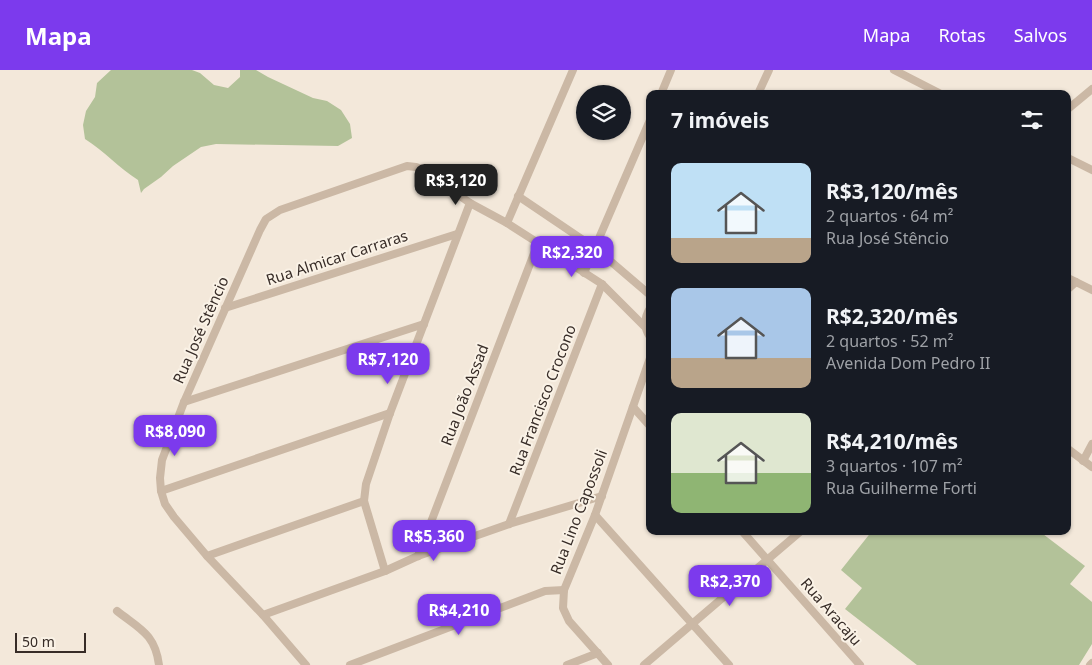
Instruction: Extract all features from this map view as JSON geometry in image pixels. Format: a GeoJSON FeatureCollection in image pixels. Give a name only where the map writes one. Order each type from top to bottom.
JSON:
{"type":"FeatureCollection","features":[{"type":"Feature","properties":{"kind":"street"},"geometry":{"type":"LineString","coordinates":[[507,222],[572,70]]}},
{"type":"Feature","properties":{"kind":"street"},"geometry":{"type":"LineString","coordinates":[[663,90],[672,70]]}},
{"type":"Feature","properties":{"kind":"street"},"geometry":{"type":"LineString","coordinates":[[760,90],[769,70]]}},
{"type":"Feature","properties":{"kind":"street"},"geometry":{"type":"LineString","coordinates":[[894,70],[933,90]]}},
{"type":"Feature","properties":{"kind":"street"},"geometry":{"type":"LineString","coordinates":[[1071,106],[1092,89]]}},
{"type":"Feature","properties":{"kind":"street"},"geometry":{"type":"LineString","coordinates":[[584,273],[646,129]]}},
{"type":"Feature","properties":{"kind":"street"},"geometry":{"type":"LineString","coordinates":[[1071,160],[1092,170]]}},
{"type":"Feature","properties":{"kind":"street","name":"Rua José Stêncio"},"geometry":{"type":"LineString","coordinates":[[160,491],[162,460],[184,402],[266,219],[280,210],[407,166],[423,170],[470,202],[507,222],[602,284],[646,330]]}},
{"type":"Feature","properties":{"kind":"street"},"geometry":{"type":"LineString","coordinates":[[518,196],[595,248],[646,292]]}},
{"type":"Feature","properties":{"kind":"street"},"geometry":{"type":"LineString","coordinates":[[385,571],[364,500],[366,484],[390,413],[470,202]]}},
{"type":"Feature","properties":{"kind":"street","name":"Rua Almicar Carraras"},"geometry":{"type":"LineString","coordinates":[[225,308],[457,234]]}},
{"type":"Feature","properties":{"kind":"street","name":"Rua João Assad"},"geometry":{"type":"LineString","coordinates":[[418,556],[538,243]]}},
{"type":"Feature","properties":{"kind":"street"},"geometry":{"type":"LineString","coordinates":[[1071,280],[1092,290]]}},
{"type":"Feature","properties":{"kind":"street"},"geometry":{"type":"LineString","coordinates":[[1071,287],[1076,282]]}},
{"type":"Feature","properties":{"kind":"street","name":"Rua Francisco Crocono"},"geometry":{"type":"LineString","coordinates":[[509,524],[602,284]]}},
{"type":"Feature","properties":{"kind":"street"},"geometry":{"type":"LineString","coordinates":[[644,326],[646,314]]}},
{"type":"Feature","properties":{"kind":"street"},"geometry":{"type":"LineString","coordinates":[[184,402],[424,324]]}},
{"type":"Feature","properties":{"kind":"street","name":"Rua Lino Capossoli"},"geometry":{"type":"LineString","coordinates":[[608,665],[568,620],[563,608],[564,590],[595,515],[646,370]]}},
{"type":"Feature","properties":{"kind":"street"},"geometry":{"type":"LineString","coordinates":[[633,407],[646,422]]}},
{"type":"Feature","properties":{"kind":"street"},"geometry":{"type":"LineString","coordinates":[[306,665],[174,517],[165,504],[160,491],[390,413]]}},
{"type":"Feature","properties":{"kind":"street"},"geometry":{"type":"LineString","coordinates":[[1083,461],[1092,444]]}},
{"type":"Feature","properties":{"kind":"street"},"geometry":{"type":"LineString","coordinates":[[1071,451],[1092,467]]}},
{"type":"Feature","properties":{"kind":"street"},"geometry":{"type":"LineString","coordinates":[[263,616],[385,571],[418,556],[509,524],[602,496]]}},
{"type":"Feature","properties":{"kind":"street"},"geometry":{"type":"LineString","coordinates":[[207,556],[364,500]]}},
{"type":"Feature","properties":{"kind":"street"},"geometry":{"type":"LineString","coordinates":[[595,515],[729,665]]}},
{"type":"Feature","properties":{"kind":"street","name":"Rua Aracaju"},"geometry":{"type":"LineString","coordinates":[[746,535],[860,665]]}},
{"type":"Feature","properties":{"kind":"street"},"geometry":{"type":"LineString","coordinates":[[644,665],[796,535]]}},
{"type":"Feature","properties":{"kind":"street"},"geometry":{"type":"LineString","coordinates":[[350,665],[545,591],[564,590]]}},
{"type":"Feature","properties":{"kind":"street"},"geometry":{"type":"LineString","coordinates":[[117,612],[148,635],[154,644],[158,665]]}},
{"type":"Feature","properties":{"kind":"street"},"geometry":{"type":"LineString","coordinates":[[566,665],[598,653]]}},
{"type":"Feature","properties":{"kind":"green space"},"geometry":{"type":"Polygon","coordinates":[[[111,70],[192,70],[200,73],[214,85],[228,88],[240,77],[240,70],[256,70],[313,98],[327,101],[341,110],[350,124],[352,138],[338,146],[216,144],[201,147],[173,166],[141,193],[138,180],[85,139],[83,125],[86,111],[95,97],[97,83],[111,70]]]}},
{"type":"Feature","properties":{"kind":"green space"},"geometry":{"type":"Polygon","coordinates":[[[869,535],[1044,535],[1085,566],[1070,584],[1092,602],[1092,644],[1079,665],[917,665],[845,609],[862,588],[841,570],[869,535]]]}}]}
